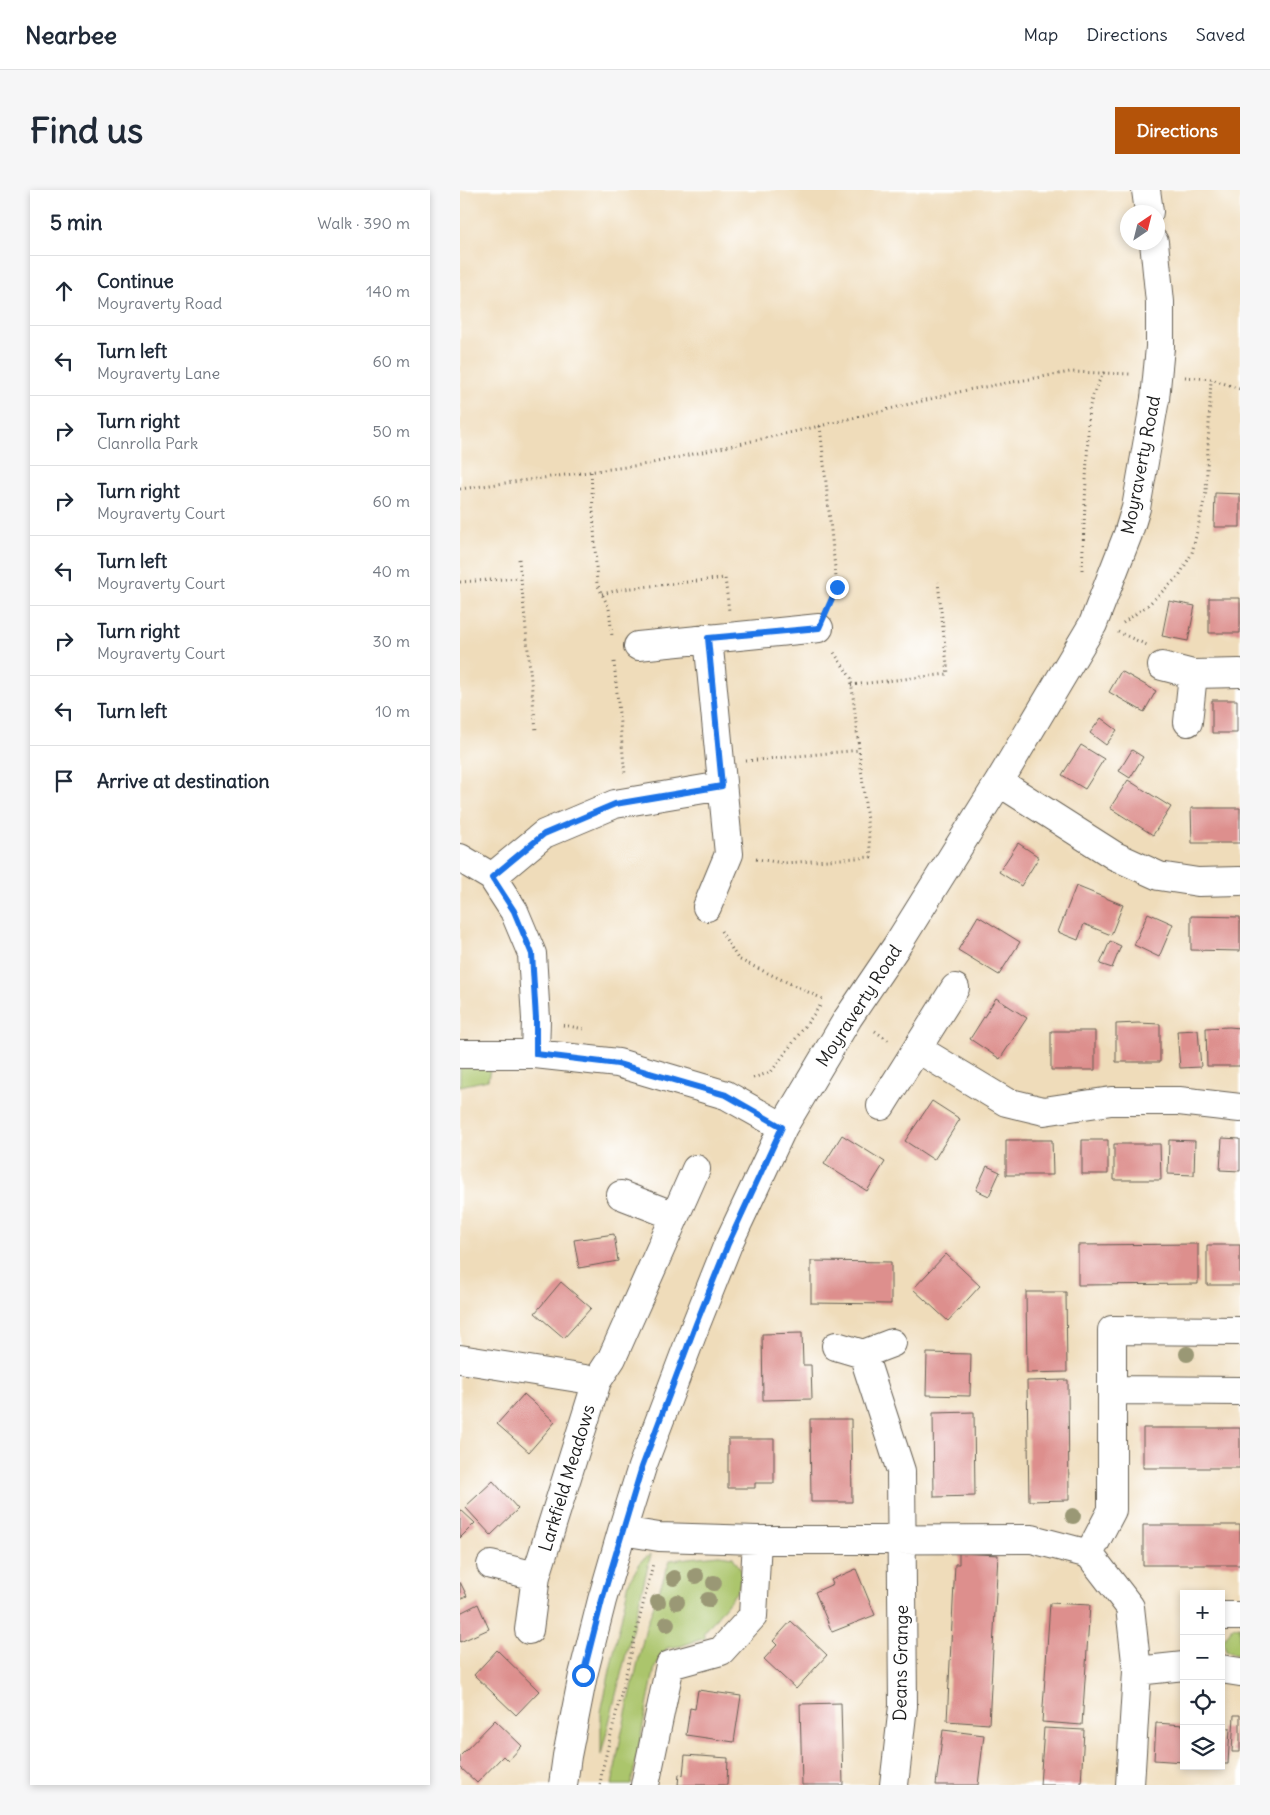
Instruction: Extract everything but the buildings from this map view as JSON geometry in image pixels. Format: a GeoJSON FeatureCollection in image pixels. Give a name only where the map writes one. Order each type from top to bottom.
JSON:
{"type":"FeatureCollection","features":[{"type":"Feature","properties":{"kind":"street"},"geometry":{"type":"LineString","coordinates":[[1146,190],[1148,205]]}},
{"type":"Feature","properties":{"kind":"street","name":"Moyraverty Road"},"geometry":{"type":"LineString","coordinates":[[563,1785],[583,1675],[622,1531],[642,1467],[728,1244],[782,1127],[848,1018],[896,947],[999,782],[1093,624],[1128,534],[1136,508],[1155,399],[1160,347],[1160,302],[1155,250]]}},
{"type":"Feature","properties":{"kind":"street"},"geometry":{"type":"LineString","coordinates":[[625,644],[819,628]]}},
{"type":"Feature","properties":{"kind":"street"},"geometry":{"type":"LineString","coordinates":[[707,907],[729,854],[721,775],[720,637]]}},
{"type":"Feature","properties":{"kind":"street"},"geometry":{"type":"LineString","coordinates":[[1162,666],[1193,674],[1240,673]]}},
{"type":"Feature","properties":{"kind":"street"},"geometry":{"type":"LineString","coordinates":[[1188,722],[1193,674]]}},
{"type":"Feature","properties":{"kind":"street"},"geometry":{"type":"LineString","coordinates":[[492,877],[544,834],[615,804],[628,802],[721,775]]}},
{"type":"Feature","properties":{"kind":"street"},"geometry":{"type":"LineString","coordinates":[[999,782],[1116,856],[1159,876],[1198,882],[1240,881]]}},
{"type":"Feature","properties":{"kind":"street"},"geometry":{"type":"LineString","coordinates":[[460,858],[492,877],[514,911],[532,954],[536,1054]]}},
{"type":"Feature","properties":{"kind":"street"},"geometry":{"type":"LineString","coordinates":[[881,1106],[955,988]]}},
{"type":"Feature","properties":{"kind":"street"},"geometry":{"type":"LineString","coordinates":[[918,1049],[1006,1102],[1044,1111],[1111,1101],[1179,1101],[1240,1108]]}},
{"type":"Feature","properties":{"kind":"street"},"geometry":{"type":"LineString","coordinates":[[460,1054],[536,1054],[618,1064],[726,1095],[782,1127]]}},
{"type":"Feature","properties":{"kind":"street","name":"Larkfield Meadows"},"geometry":{"type":"LineString","coordinates":[[529,1630],[536,1576],[597,1381],[612,1358],[696,1169]]}},
{"type":"Feature","properties":{"kind":"street"},"geometry":{"type":"LineString","coordinates":[[621,1195],[675,1216]]}},
{"type":"Feature","properties":{"kind":"street"},"geometry":{"type":"LineString","coordinates":[[1089,1554],[1112,1510],[1112,1330],[1240,1331]]}},
{"type":"Feature","properties":{"kind":"street"},"geometry":{"type":"LineString","coordinates":[[836,1346],[864,1354],[892,1343]]}},
{"type":"Feature","properties":{"kind":"street","name":"Deans Grange"},"geometry":{"type":"LineString","coordinates":[[864,1354],[901,1472],[903,1706],[894,1785]]}},
{"type":"Feature","properties":{"kind":"street","name":"Larkfield Meadows"},"geometry":{"type":"LineString","coordinates":[[460,1359],[597,1381]]}},
{"type":"Feature","properties":{"kind":"street"},"geometry":{"type":"LineString","coordinates":[[1112,1390],[1240,1391]]}},
{"type":"Feature","properties":{"kind":"street"},"geometry":{"type":"LineString","coordinates":[[622,1531],[660,1536],[757,1540],[1032,1539],[1089,1554],[1130,1607],[1137,1671],[1130,1785]]}},
{"type":"Feature","properties":{"kind":"street"},"geometry":{"type":"LineString","coordinates":[[645,1785],[670,1665],[721,1651],[753,1616],[757,1540]]}},
{"type":"Feature","properties":{"kind":"street","name":"Larkfield Meadows"},"geometry":{"type":"LineString","coordinates":[[491,1565],[536,1576]]}},
{"type":"Feature","properties":{"kind":"street"},"geometry":{"type":"LineString","coordinates":[[1225,1616],[1240,1616]]}},
{"type":"Feature","properties":{"kind":"street"},"geometry":{"type":"LineString","coordinates":[[1137,1671],[1180,1666]]}},
{"type":"Feature","properties":{"kind":"street"},"geometry":{"type":"LineString","coordinates":[[1225,1670],[1240,1672]]}},
{"type":"Feature","properties":{"kind":"path"},"geometry":{"type":"LineString","coordinates":[[460,489],[648,464],[820,426],[967,390],[1070,372],[1134,374]]}},
{"type":"Feature","properties":{"kind":"path"},"geometry":{"type":"LineString","coordinates":[[1082,577],[1088,436],[1087,419],[1092,395],[1104,372]]}},
{"type":"Feature","properties":{"kind":"path"},"geometry":{"type":"LineString","coordinates":[[1182,377],[1211,379],[1240,389]]}},
{"type":"Feature","properties":{"kind":"path"},"geometry":{"type":"LineString","coordinates":[[1121,625],[1148,605],[1179,576],[1192,553],[1206,492],[1211,379]]}},
{"type":"Feature","properties":{"kind":"path"},"geometry":{"type":"LineString","coordinates":[[729,854],[784,863],[871,857],[851,678],[819,628],[837,587],[820,426]]}},
{"type":"Feature","properties":{"kind":"path"},"geometry":{"type":"LineString","coordinates":[[591,472],[597,584],[625,644]]}},
{"type":"Feature","properties":{"kind":"path"},"geometry":{"type":"LineString","coordinates":[[519,559],[536,731]]}},
{"type":"Feature","properties":{"kind":"path"},"geometry":{"type":"LineString","coordinates":[[460,582],[520,578]]}},
{"type":"Feature","properties":{"kind":"path"},"geometry":{"type":"LineString","coordinates":[[602,594],[623,589],[725,578],[720,637]]}},
{"type":"Feature","properties":{"kind":"path"},"geometry":{"type":"LineString","coordinates":[[851,685],[948,674],[938,582]]}},
{"type":"Feature","properties":{"kind":"path"},"geometry":{"type":"LineString","coordinates":[[614,660],[628,802]]}},
{"type":"Feature","properties":{"kind":"path"},"geometry":{"type":"LineString","coordinates":[[721,775],[860,750]]}},
{"type":"Feature","properties":{"kind":"path"},"geometry":{"type":"LineString","coordinates":[[707,907],[738,959],[825,1000]]}},
{"type":"Feature","properties":{"kind":"path"},"geometry":{"type":"LineString","coordinates":[[750,1079],[771,1072],[830,993]]}},
{"type":"Feature","properties":{"kind":"path"},"geometry":{"type":"LineString","coordinates":[[536,1019],[588,1030]]}},
{"type":"Feature","properties":{"kind":"path"},"geometry":{"type":"LineString","coordinates":[[600,1785],[660,1536]]}},
{"type":"Feature","properties":{"kind":"green space"},"geometry":{"type":"Polygon","coordinates":[[[492,1059],[488,1080],[460,1086],[460,1060],[492,1059]]]}},
{"type":"Feature","properties":{"kind":"green space"},"geometry":{"type":"Polygon","coordinates":[[[651,1554],[601,1755],[601,1712],[629,1582],[641,1561],[651,1554]]]}},
{"type":"Feature","properties":{"kind":"green space"},"geometry":{"type":"Polygon","coordinates":[[[719,1555],[733,1557],[742,1572],[738,1590],[703,1634],[705,1638],[681,1646],[667,1648],[655,1667],[631,1785],[612,1785],[622,1731],[646,1627],[670,1560],[719,1555]]]}},
{"type":"Feature","properties":{"kind":"green space"},"geometry":{"type":"Polygon","coordinates":[[[1240,1626],[1240,1656],[1226,1651],[1225,1637],[1232,1628],[1240,1626]]]}},
{"type":"Feature","properties":{"kind":"route"},"geometry":{"type":"LineString","coordinates":[[583,1675],[602,1600],[642,1467],[728,1244],[782,1127],[726,1095],[618,1064],[536,1054],[532,954],[514,911],[492,877],[544,834],[615,804],[722,786],[708,638],[819,628],[837,587]]}}]}
